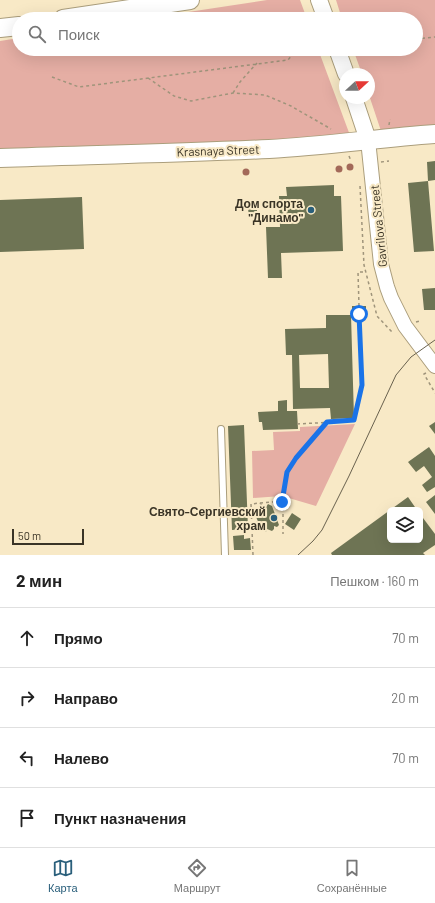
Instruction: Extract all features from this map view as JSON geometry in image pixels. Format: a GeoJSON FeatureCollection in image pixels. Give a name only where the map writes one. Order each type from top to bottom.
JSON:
{"type":"FeatureCollection","features":[{"type":"Feature","properties":{"kind":"main road"},"geometry":{"type":"LineString","coordinates":[[102,12],[151,3],[190,0]]}},
{"type":"Feature","properties":{"kind":"main road"},"geometry":{"type":"LineString","coordinates":[[0,28],[12,27]]}},
{"type":"Feature","properties":{"kind":"main road"},"geometry":{"type":"LineString","coordinates":[[340,56],[344,68]]}},
{"type":"Feature","properties":{"kind":"main road","name":"Gavrilova Street"},"geometry":{"type":"LineString","coordinates":[[356,104],[368,140]]}},
{"type":"Feature","properties":{"kind":"main road","name":"Krasnaya Street"},"geometry":{"type":"LineString","coordinates":[[0,158],[270,149],[435,134]]}},
{"type":"Feature","properties":{"kind":"street","name":"Gavrilova Street"},"geometry":{"type":"LineString","coordinates":[[368,140],[380,264],[391,298],[405,326],[432,368]]}},
{"type":"Feature","properties":{"kind":"lane"},"geometry":{"type":"LineString","coordinates":[[221,429],[225,555]]}},
{"type":"Feature","properties":{"kind":"path"},"geometry":{"type":"LineString","coordinates":[[423,38],[435,37]]}},
{"type":"Feature","properties":{"kind":"path"},"geometry":{"type":"LineString","coordinates":[[52,77],[79,87],[288,60],[291,56]]}},
{"type":"Feature","properties":{"kind":"path"},"geometry":{"type":"LineString","coordinates":[[233,93],[240,82],[257,63]]}},
{"type":"Feature","properties":{"kind":"path"},"geometry":{"type":"LineString","coordinates":[[147,78],[174,96],[191,101],[233,93],[265,95],[291,106],[331,130]]}},
{"type":"Feature","properties":{"kind":"path"},"geometry":{"type":"LineString","coordinates":[[389,127],[390,119]]}},
{"type":"Feature","properties":{"kind":"path"},"geometry":{"type":"LineString","coordinates":[[359,306],[358,272],[366,272]]}},
{"type":"Feature","properties":{"kind":"path"},"geometry":{"type":"LineString","coordinates":[[297,424],[354,420],[362,385],[359,314]]}},
{"type":"Feature","properties":{"kind":"path"},"geometry":{"type":"LineString","coordinates":[[432,368],[424,374],[435,393]]}},
{"type":"Feature","properties":{"kind":"path"},"geometry":{"type":"LineString","coordinates":[[283,534],[282,502],[287,472],[296,458],[327,422]]}},
{"type":"Feature","properties":{"kind":"path"},"geometry":{"type":"LineString","coordinates":[[253,555],[251,504],[282,502]]}},
{"type":"Feature","properties":{"kind":"path"},"geometry":{"type":"LineString","coordinates":[[252,530],[253,524],[258,522]]}},
{"type":"Feature","properties":{"kind":"shaded area"},"geometry":{"type":"Polygon","coordinates":[[[267,0],[300,0],[304,12],[188,12],[267,0]]]}},
{"type":"Feature","properties":{"kind":"shaded area"},"geometry":{"type":"Polygon","coordinates":[[[336,0],[435,0],[435,127],[381,131],[372,104],[375,104],[375,68],[360,68],[356,56],[423,56],[423,12],[340,12],[336,0]]]}},
{"type":"Feature","properties":{"kind":"shaded area"},"geometry":{"type":"Polygon","coordinates":[[[12,39],[12,56],[321,56],[351,138],[0,150],[0,41],[12,39]]]}},
{"type":"Feature","properties":{"kind":"shaded area"},"geometry":{"type":"Polygon","coordinates":[[[355,424],[316,506],[282,496],[253,498],[252,451],[274,450],[273,432],[300,431],[300,427],[355,424]]]}},
{"type":"Feature","properties":{"kind":"building"},"geometry":{"type":"Polygon","coordinates":[[[435,161],[435,180],[428,181],[427,162],[435,161]]]}},
{"type":"Feature","properties":{"kind":"building"},"geometry":{"type":"Polygon","coordinates":[[[428,181],[434,251],[414,252],[408,183],[428,181]]]}},
{"type":"Feature","properties":{"kind":"building"},"geometry":{"type":"Polygon","coordinates":[[[334,185],[334,196],[341,196],[343,251],[281,253],[282,278],[268,278],[266,227],[280,227],[279,196],[287,196],[286,187],[334,185]]]}},
{"type":"Feature","properties":{"kind":"building"},"geometry":{"type":"Polygon","coordinates":[[[82,197],[84,249],[0,252],[0,200],[82,197]]]}},
{"type":"Feature","properties":{"kind":"building"},"geometry":{"type":"Polygon","coordinates":[[[248,208],[257,208],[257,217],[249,217],[248,208]]]}},
{"type":"Feature","properties":{"kind":"building"},"geometry":{"type":"Polygon","coordinates":[[[435,288],[435,310],[424,310],[422,289],[435,288]]]}},
{"type":"Feature","properties":{"kind":"building"},"geometry":{"type":"Polygon","coordinates":[[[352,306],[366,306],[366,314],[352,314],[352,306]]]}},
{"type":"Feature","properties":{"kind":"building"},"geometry":{"type":"Polygon","coordinates":[[[326,315],[351,315],[354,418],[331,419],[330,408],[293,409],[292,355],[286,355],[285,329],[326,328],[326,315]],[[328,354],[299,355],[300,388],[329,388],[328,354]]]}},
{"type":"Feature","properties":{"kind":"building"},"geometry":{"type":"Polygon","coordinates":[[[287,400],[287,411],[297,411],[298,429],[263,430],[262,422],[259,422],[258,412],[278,411],[278,401],[287,400]]]}},
{"type":"Feature","properties":{"kind":"building"},"geometry":{"type":"Polygon","coordinates":[[[435,422],[435,434],[429,426],[435,422]]]}},
{"type":"Feature","properties":{"kind":"building"},"geometry":{"type":"Polygon","coordinates":[[[244,425],[248,529],[232,530],[228,426],[244,425]]]}},
{"type":"Feature","properties":{"kind":"building"},"geometry":{"type":"Polygon","coordinates":[[[429,447],[435,456],[435,487],[427,492],[422,485],[432,477],[424,466],[416,472],[408,462],[429,447]]]}},
{"type":"Feature","properties":{"kind":"building"},"geometry":{"type":"Polygon","coordinates":[[[435,495],[435,514],[426,502],[435,495]]]}},
{"type":"Feature","properties":{"kind":"building"},"geometry":{"type":"Polygon","coordinates":[[[408,497],[415,507],[394,507],[408,497]]]}},
{"type":"Feature","properties":{"kind":"building","name":"Свято-Сергиевский храм"},"geometry":{"type":"Polygon","coordinates":[[[268,504],[272,506],[279,525],[277,527],[274,526],[272,531],[267,529],[266,532],[263,532],[254,512],[259,510],[262,506],[266,507],[268,504]]]}},
{"type":"Feature","properties":{"kind":"building"},"geometry":{"type":"Polygon","coordinates":[[[387,512],[387,543],[423,543],[423,518],[435,534],[435,545],[423,553],[425,555],[332,555],[331,553],[387,512]]]}},
{"type":"Feature","properties":{"kind":"building"},"geometry":{"type":"Polygon","coordinates":[[[292,513],[301,519],[294,530],[285,524],[292,513]]]}},
{"type":"Feature","properties":{"kind":"building"},"geometry":{"type":"Polygon","coordinates":[[[244,535],[244,539],[250,538],[251,550],[234,550],[233,536],[244,535]]]}},
{"type":"Feature","properties":{"kind":"tram line"},"geometry":{"type":"LineString","coordinates":[[298,555],[322,530],[396,375],[411,357],[435,340]]}},
{"type":"Feature","properties":{"kind":"place","name":"Дом спорта \"Динамо\""},"geometry":{"type":"Point","coordinates":[311,210]}},
{"type":"Feature","properties":{"kind":"place","name":"Свято-Сергиевский храм"},"geometry":{"type":"Point","coordinates":[274,518]}},
{"type":"Feature","properties":{"kind":"route"},"geometry":{"type":"LineString","coordinates":[[282,502],[287,472],[296,458],[327,422],[354,420],[362,385],[359,314]]}}]}
